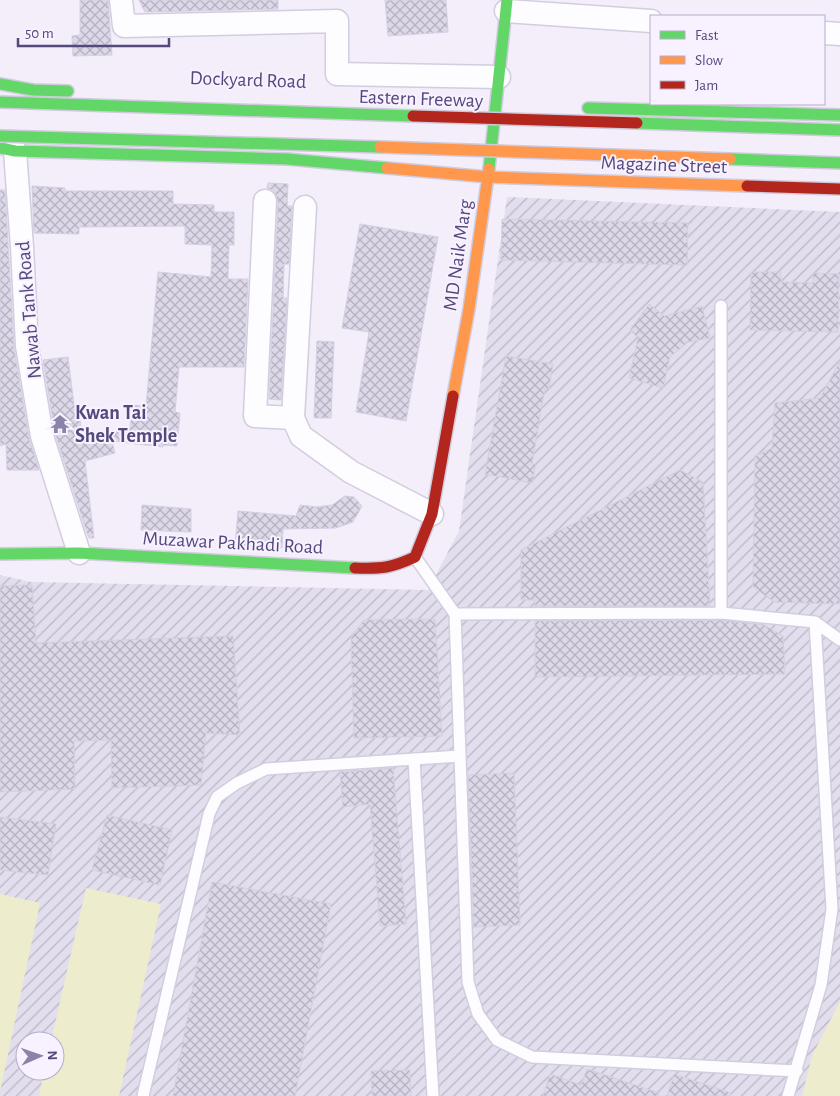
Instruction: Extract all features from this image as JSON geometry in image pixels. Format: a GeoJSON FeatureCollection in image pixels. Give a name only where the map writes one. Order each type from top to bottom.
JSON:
{"type":"FeatureCollection","features":[{"type":"Feature","properties":{"kind":"main road","name":"MD Naik Marg"},"geometry":{"type":"LineString","coordinates":[[432,514],[469,309],[488,177],[506,5]]}},
{"type":"Feature","properties":{"kind":"main road"},"geometry":{"type":"LineString","coordinates":[[0,84],[33,90],[82,92]]}},
{"type":"Feature","properties":{"kind":"main road","name":"Eastern Freeway"},"geometry":{"type":"LineString","coordinates":[[0,102],[840,130]]}},
{"type":"Feature","properties":{"kind":"main road"},"geometry":{"type":"LineString","coordinates":[[574,108],[840,115]]}},
{"type":"Feature","properties":{"kind":"main road"},"geometry":{"type":"LineString","coordinates":[[5,145],[138,139],[840,163]]}},
{"type":"Feature","properties":{"kind":"main road"},"geometry":{"type":"LineString","coordinates":[[5,145],[287,159],[488,177]]}},
{"type":"Feature","properties":{"kind":"main road","name":"Magazine Street"},"geometry":{"type":"LineString","coordinates":[[488,177],[840,189]]}},
{"type":"Feature","properties":{"kind":"main road"},"geometry":{"type":"LineString","coordinates":[[415,557],[432,514]]}},
{"type":"Feature","properties":{"kind":"main road","name":"Muzawar Pakhadi Road"},"geometry":{"type":"LineString","coordinates":[[0,554],[79,553],[373,569],[394,567],[415,557]]}},
{"type":"Feature","properties":{"kind":"street"},"geometry":{"type":"LineString","coordinates":[[121,0],[124,26],[337,22],[337,74],[499,77]]}},
{"type":"Feature","properties":{"kind":"street"},"geometry":{"type":"LineString","coordinates":[[506,5],[650,21]]}},
{"type":"Feature","properties":{"kind":"street"},"geometry":{"type":"LineString","coordinates":[[825,34],[840,34]]}},
{"type":"Feature","properties":{"kind":"street","name":"Nawab Tank Road"},"geometry":{"type":"LineString","coordinates":[[5,145],[22,247],[27,346],[42,436],[79,553]]}},
{"type":"Feature","properties":{"kind":"street"},"geometry":{"type":"LineString","coordinates":[[265,202],[255,416],[293,418]]}},
{"type":"Feature","properties":{"kind":"street"},"geometry":{"type":"LineString","coordinates":[[304,207],[293,418],[301,436],[351,472],[432,514]]}},
{"type":"Feature","properties":{"kind":"lane"},"geometry":{"type":"LineString","coordinates":[[720,612],[721,306]]}},
{"type":"Feature","properties":{"kind":"lane"},"geometry":{"type":"LineString","coordinates":[[415,557],[455,614],[468,982],[478,1014],[497,1040],[532,1057],[797,1071]]}},
{"type":"Feature","properties":{"kind":"lane"},"geometry":{"type":"LineString","coordinates":[[455,614],[720,612],[815,622],[840,640]]}},
{"type":"Feature","properties":{"kind":"lane"},"geometry":{"type":"LineString","coordinates":[[788,1096],[797,1071],[821,985],[836,910],[815,622]]}},
{"type":"Feature","properties":{"kind":"lane"},"geometry":{"type":"LineString","coordinates":[[143,1096],[210,814],[217,797],[237,783],[266,769],[460,756]]}},
{"type":"Feature","properties":{"kind":"lane"},"geometry":{"type":"LineString","coordinates":[[414,759],[433,1096]]}},
{"type":"Feature","properties":{"kind":"shaded area"},"geometry":{"type":"Polygon","coordinates":[[[507,197],[840,212],[840,1096],[0,1096],[0,575],[31,582],[428,590],[459,531],[507,197]]]}},
{"type":"Feature","properties":{"kind":"shaded area"},"geometry":{"type":"Polygon","coordinates":[[[86,888],[161,904],[119,1096],[39,1096],[42,1081],[65,1081],[65,1031],[53,1031],[86,888]]]}},
{"type":"Feature","properties":{"kind":"shaded area"},"geometry":{"type":"Polygon","coordinates":[[[0,894],[40,903],[0,1092],[0,894]]]}},
{"type":"Feature","properties":{"kind":"shaded area"},"geometry":{"type":"Polygon","coordinates":[[[840,1001],[840,1096],[802,1096],[812,1056],[840,1001]]]}},
{"type":"Feature","properties":{"kind":"building"},"geometry":{"type":"Polygon","coordinates":[[[80,0],[108,0],[112,55],[73,56],[72,36],[80,35],[80,0]]]}},
{"type":"Feature","properties":{"kind":"building"},"geometry":{"type":"Polygon","coordinates":[[[139,0],[278,0],[278,9],[145,12],[139,0]]]}},
{"type":"Feature","properties":{"kind":"building"},"geometry":{"type":"Polygon","coordinates":[[[385,0],[446,0],[448,32],[388,36],[385,0]]]}},
{"type":"Feature","properties":{"kind":"building"},"geometry":{"type":"Polygon","coordinates":[[[268,183],[288,184],[287,206],[292,206],[289,264],[284,264],[283,298],[287,298],[281,400],[269,399],[278,202],[276,195],[267,188],[268,183]]]}},
{"type":"Feature","properties":{"kind":"building"},"geometry":{"type":"Polygon","coordinates":[[[32,186],[65,188],[65,191],[173,191],[173,204],[214,205],[214,212],[234,212],[234,245],[229,245],[228,279],[248,279],[244,367],[179,367],[175,412],[180,413],[177,446],[163,445],[163,447],[112,441],[115,453],[85,461],[94,538],[89,538],[86,530],[55,433],[43,360],[68,357],[74,405],[78,405],[83,441],[130,428],[132,405],[146,406],[158,272],[211,277],[212,245],[185,244],[185,226],[79,227],[79,234],[34,233],[32,186]]]}},
{"type":"Feature","properties":{"kind":"building"},"geometry":{"type":"Polygon","coordinates":[[[0,190],[5,190],[14,348],[29,438],[39,470],[7,470],[6,444],[0,446],[0,190]]]}},
{"type":"Feature","properties":{"kind":"building"},"geometry":{"type":"Polygon","coordinates":[[[502,219],[688,223],[687,265],[501,260],[502,219]]]}},
{"type":"Feature","properties":{"kind":"building"},"geometry":{"type":"Polygon","coordinates":[[[360,224],[438,237],[406,421],[356,412],[369,332],[342,328],[360,224]]]}},
{"type":"Feature","properties":{"kind":"building"},"geometry":{"type":"Polygon","coordinates":[[[751,272],[781,272],[781,282],[813,283],[813,273],[839,274],[838,332],[750,330],[751,272]]]}},
{"type":"Feature","properties":{"kind":"building"},"geometry":{"type":"Polygon","coordinates":[[[649,304],[664,316],[702,306],[710,338],[688,342],[670,357],[663,388],[629,378],[638,338],[630,330],[649,304]]]}},
{"type":"Feature","properties":{"kind":"building"},"geometry":{"type":"Polygon","coordinates":[[[317,341],[334,342],[331,418],[314,418],[317,341]]]}},
{"type":"Feature","properties":{"kind":"building"},"geometry":{"type":"Polygon","coordinates":[[[506,356],[553,364],[549,389],[545,388],[532,464],[536,464],[532,483],[485,474],[506,356]]]}},
{"type":"Feature","properties":{"kind":"building"},"geometry":{"type":"Polygon","coordinates":[[[840,361],[840,604],[774,602],[753,587],[755,456],[772,448],[775,403],[820,398],[840,361]]]}},
{"type":"Feature","properties":{"kind":"building"},"geometry":{"type":"Polygon","coordinates":[[[680,470],[703,482],[710,606],[535,606],[535,600],[521,600],[521,550],[680,470]]]}},
{"type":"Feature","properties":{"kind":"building"},"geometry":{"type":"Polygon","coordinates":[[[345,496],[354,497],[362,506],[353,522],[336,528],[283,529],[282,548],[235,545],[238,511],[296,516],[300,505],[317,507],[332,505],[345,496]]]}},
{"type":"Feature","properties":{"kind":"building"},"geometry":{"type":"Polygon","coordinates":[[[142,505],[191,509],[191,532],[141,530],[142,505]]]}},
{"type":"Feature","properties":{"kind":"building"},"geometry":{"type":"Polygon","coordinates":[[[32,585],[36,643],[233,636],[240,735],[206,733],[201,785],[112,788],[111,740],[74,741],[75,789],[0,792],[0,586],[32,585]]]}},
{"type":"Feature","properties":{"kind":"building"},"geometry":{"type":"Polygon","coordinates":[[[435,619],[442,736],[354,738],[351,637],[364,620],[435,619]]]}},
{"type":"Feature","properties":{"kind":"building"},"geometry":{"type":"Polygon","coordinates":[[[721,620],[764,625],[783,636],[785,674],[535,677],[535,621],[721,620]]]}},
{"type":"Feature","properties":{"kind":"building"},"geometry":{"type":"Polygon","coordinates":[[[393,768],[406,924],[380,926],[370,804],[343,807],[340,772],[393,768]]]}},
{"type":"Feature","properties":{"kind":"building"},"geometry":{"type":"Polygon","coordinates":[[[514,773],[520,925],[474,927],[468,775],[514,773]]]}},
{"type":"Feature","properties":{"kind":"building"},"geometry":{"type":"Polygon","coordinates":[[[107,815],[172,830],[160,885],[92,870],[107,815]]]}},
{"type":"Feature","properties":{"kind":"building"},"geometry":{"type":"Polygon","coordinates":[[[0,817],[56,824],[48,875],[0,870],[0,817]]]}},
{"type":"Feature","properties":{"kind":"building"},"geometry":{"type":"Polygon","coordinates":[[[212,882],[331,904],[295,1096],[173,1096],[212,882]]]}},
{"type":"Feature","properties":{"kind":"building"},"geometry":{"type":"Polygon","coordinates":[[[587,1069],[659,1093],[659,1096],[543,1096],[550,1074],[581,1085],[587,1069]]]}},
{"type":"Feature","properties":{"kind":"building"},"geometry":{"type":"Polygon","coordinates":[[[410,1070],[411,1096],[372,1096],[371,1071],[410,1070]]]}},
{"type":"Feature","properties":{"kind":"building"},"geometry":{"type":"Polygon","coordinates":[[[674,1074],[731,1093],[730,1096],[667,1096],[674,1074]]]}},
{"type":"Feature","properties":{"kind":"traffic: fast"},"geometry":{"type":"LineString","coordinates":[[489,169],[507,0]]}},
{"type":"Feature","properties":{"kind":"traffic: fast"},"geometry":{"type":"LineString","coordinates":[[0,84],[33,90],[68,91]]}},
{"type":"Feature","properties":{"kind":"traffic: fast"},"geometry":{"type":"LineString","coordinates":[[0,102],[413,116]]}},
{"type":"Feature","properties":{"kind":"traffic: fast"},"geometry":{"type":"LineString","coordinates":[[588,108],[840,115]]}},
{"type":"Feature","properties":{"kind":"traffic: fast"},"geometry":{"type":"LineString","coordinates":[[637,123],[840,130]]}},
{"type":"Feature","properties":{"kind":"traffic: fast"},"geometry":{"type":"LineString","coordinates":[[0,136],[380,147]]}},
{"type":"Feature","properties":{"kind":"traffic: fast"},"geometry":{"type":"LineString","coordinates":[[0,148],[15,151],[287,159],[387,168]]}},
{"type":"Feature","properties":{"kind":"traffic: fast"},"geometry":{"type":"LineString","coordinates":[[730,159],[840,163]]}},
{"type":"Feature","properties":{"kind":"traffic: fast"},"geometry":{"type":"LineString","coordinates":[[0,554],[79,553],[355,568]]}},
{"type":"Feature","properties":{"kind":"traffic: slow"},"geometry":{"type":"LineString","coordinates":[[380,147],[730,159]]}},
{"type":"Feature","properties":{"kind":"traffic: slow"},"geometry":{"type":"LineString","coordinates":[[387,168],[488,177],[747,186]]}},
{"type":"Feature","properties":{"kind":"traffic: slow"},"geometry":{"type":"LineString","coordinates":[[453,396],[469,309],[489,169]]}},
{"type":"Feature","properties":{"kind":"traffic: jam"},"geometry":{"type":"LineString","coordinates":[[413,116],[637,123]]}},
{"type":"Feature","properties":{"kind":"traffic: jam"},"geometry":{"type":"LineString","coordinates":[[747,186],[840,189]]}},
{"type":"Feature","properties":{"kind":"traffic: jam"},"geometry":{"type":"LineString","coordinates":[[355,568],[386,567],[415,557],[432,514],[453,396]]}},
{"type":"Feature","properties":{"kind":"place","name":"Kwan Tai Shek Temple"},"geometry":{"type":"Point","coordinates":[60,424]}}]}
